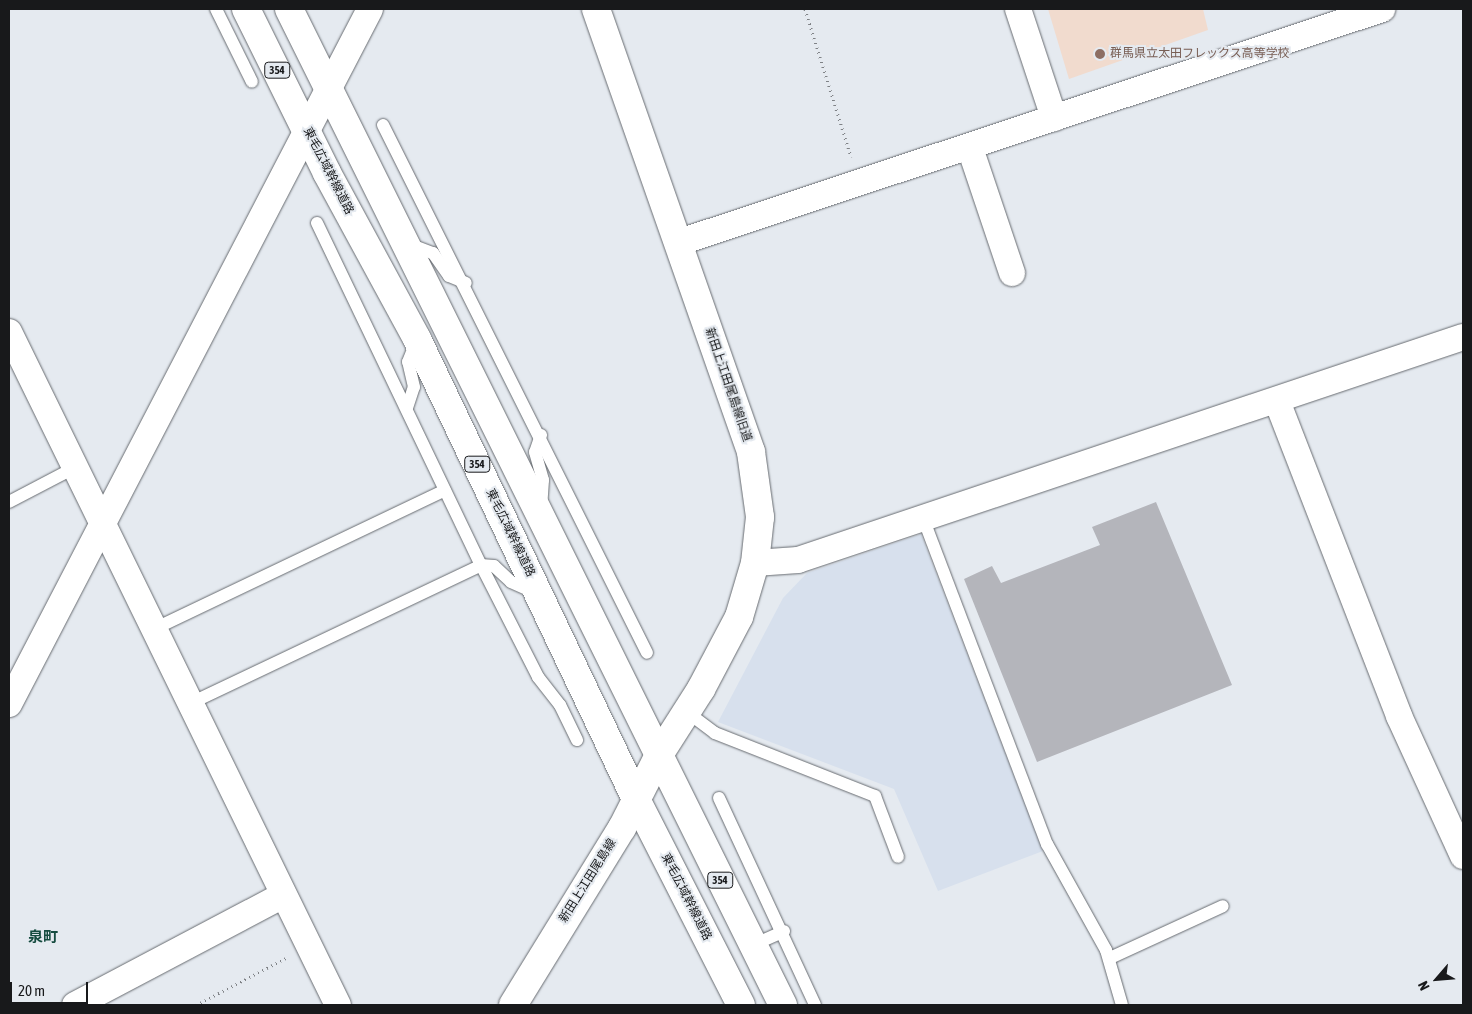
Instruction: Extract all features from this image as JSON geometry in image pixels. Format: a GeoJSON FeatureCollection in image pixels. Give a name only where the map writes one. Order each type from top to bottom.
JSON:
{"type":"FeatureCollection","features":[{"type":"Feature","properties":{"kind":"main road","name":"東毛広域幹線道路"},"geometry":{"type":"LineString","coordinates":[[246,9],[417,339],[637,801],[741,1005]]}},
{"type":"Feature","properties":{"kind":"main road","name":"354"},"geometry":{"type":"LineString","coordinates":[[289,9],[402,241],[783,1005]]}},
{"type":"Feature","properties":{"kind":"main road","name":"新田上江田尾島線旧道"},"geometry":{"type":"LineString","coordinates":[[596,9],[680,242],[751,452],[760,517],[755,563],[739,617],[686,712],[659,755]]}},
{"type":"Feature","properties":{"kind":"main road","name":"新田上江田尾島線"},"geometry":{"type":"LineString","coordinates":[[513,1005],[637,801],[659,755]]}},
{"type":"Feature","properties":{"kind":"street"},"geometry":{"type":"LineString","coordinates":[[9,704],[370,9]]}},
{"type":"Feature","properties":{"kind":"street"},"geometry":{"type":"LineString","coordinates":[[1018,9],[1054,118]]}},
{"type":"Feature","properties":{"kind":"street"},"geometry":{"type":"LineString","coordinates":[[680,242],[970,148],[1054,118],[1382,9]]}},
{"type":"Feature","properties":{"kind":"street"},"geometry":{"type":"LineString","coordinates":[[970,148],[1012,273]]}},
{"type":"Feature","properties":{"kind":"street"},"geometry":{"type":"LineString","coordinates":[[9,332],[74,468],[191,703],[282,896],[338,1005]]}},
{"type":"Feature","properties":{"kind":"street"},"geometry":{"type":"LineString","coordinates":[[755,563],[798,560],[1463,338]]}},
{"type":"Feature","properties":{"kind":"street"},"geometry":{"type":"LineString","coordinates":[[1277,401],[1399,716],[1463,856]]}},
{"type":"Feature","properties":{"kind":"street"},"geometry":{"type":"LineString","coordinates":[[75,1005],[282,896]]}},
{"type":"Feature","properties":{"kind":"lane"},"geometry":{"type":"LineString","coordinates":[[216,9],[252,82]]}},
{"type":"Feature","properties":{"kind":"lane"},"geometry":{"type":"LineString","coordinates":[[383,126],[466,284],[647,653]]}},
{"type":"Feature","properties":{"kind":"lane"},"geometry":{"type":"LineString","coordinates":[[317,223],[481,565],[538,676],[560,705],[577,740]]}},
{"type":"Feature","properties":{"kind":"lane"},"geometry":{"type":"LineString","coordinates":[[402,241],[433,253],[449,276],[466,284]]}},
{"type":"Feature","properties":{"kind":"lane"},"geometry":{"type":"LineString","coordinates":[[407,408],[414,387],[408,362],[417,339]]}},
{"type":"Feature","properties":{"kind":"lane"},"geometry":{"type":"LineString","coordinates":[[540,435],[535,452],[543,480],[540,516]]}},
{"type":"Feature","properties":{"kind":"lane"},"geometry":{"type":"LineString","coordinates":[[9,502],[74,468]]}},
{"type":"Feature","properties":{"kind":"lane"},"geometry":{"type":"LineString","coordinates":[[154,629],[444,490]]}},
{"type":"Feature","properties":{"kind":"lane"},"geometry":{"type":"LineString","coordinates":[[923,518],[1047,844],[1110,958],[1122,1005]]}},
{"type":"Feature","properties":{"kind":"lane"},"geometry":{"type":"LineString","coordinates":[[191,703],[481,565],[494,566],[511,582],[539,595]]}},
{"type":"Feature","properties":{"kind":"lane"},"geometry":{"type":"LineString","coordinates":[[686,712],[715,732],[875,796],[898,856]]}},
{"type":"Feature","properties":{"kind":"lane"},"geometry":{"type":"LineString","coordinates":[[719,798],[784,931],[815,1005]]}},
{"type":"Feature","properties":{"kind":"lane"},"geometry":{"type":"LineString","coordinates":[[1110,958],[1223,906]]}},
{"type":"Feature","properties":{"kind":"lane"},"geometry":{"type":"LineString","coordinates":[[753,946],[784,931]]}},
{"type":"Feature","properties":{"kind":"path"},"geometry":{"type":"LineString","coordinates":[[806,9],[859,184]]}},
{"type":"Feature","properties":{"kind":"path"},"geometry":{"type":"LineString","coordinates":[[196,1005],[307,947]]}},
{"type":"Feature","properties":{"kind":"shaded area","name":"群馬県立太田フレックス高等学校"},"geometry":{"type":"Polygon","coordinates":[[[1048,9],[1203,9],[1208,30],[1069,79],[1048,9]]]}},
{"type":"Feature","properties":{"kind":"shaded area"},"geometry":{"type":"Polygon","coordinates":[[[921,534],[1043,851],[938,891],[894,789],[718,722],[783,598],[807,573],[921,534]]]}},
{"type":"Feature","properties":{"kind":"building"},"geometry":{"type":"Polygon","coordinates":[[[1156,502],[1232,685],[1037,762],[964,579],[992,566],[1001,583],[1100,545],[1092,527],[1156,502]]]}},
{"type":"Feature","properties":{"kind":"place","name":"群馬県立太田フレックス高等学校"},"geometry":{"type":"Point","coordinates":[1100,54]}},
{"type":"Feature","properties":{"kind":"district","name":"泉町"},"geometry":{"type":"Point","coordinates":[43,937]}}]}
